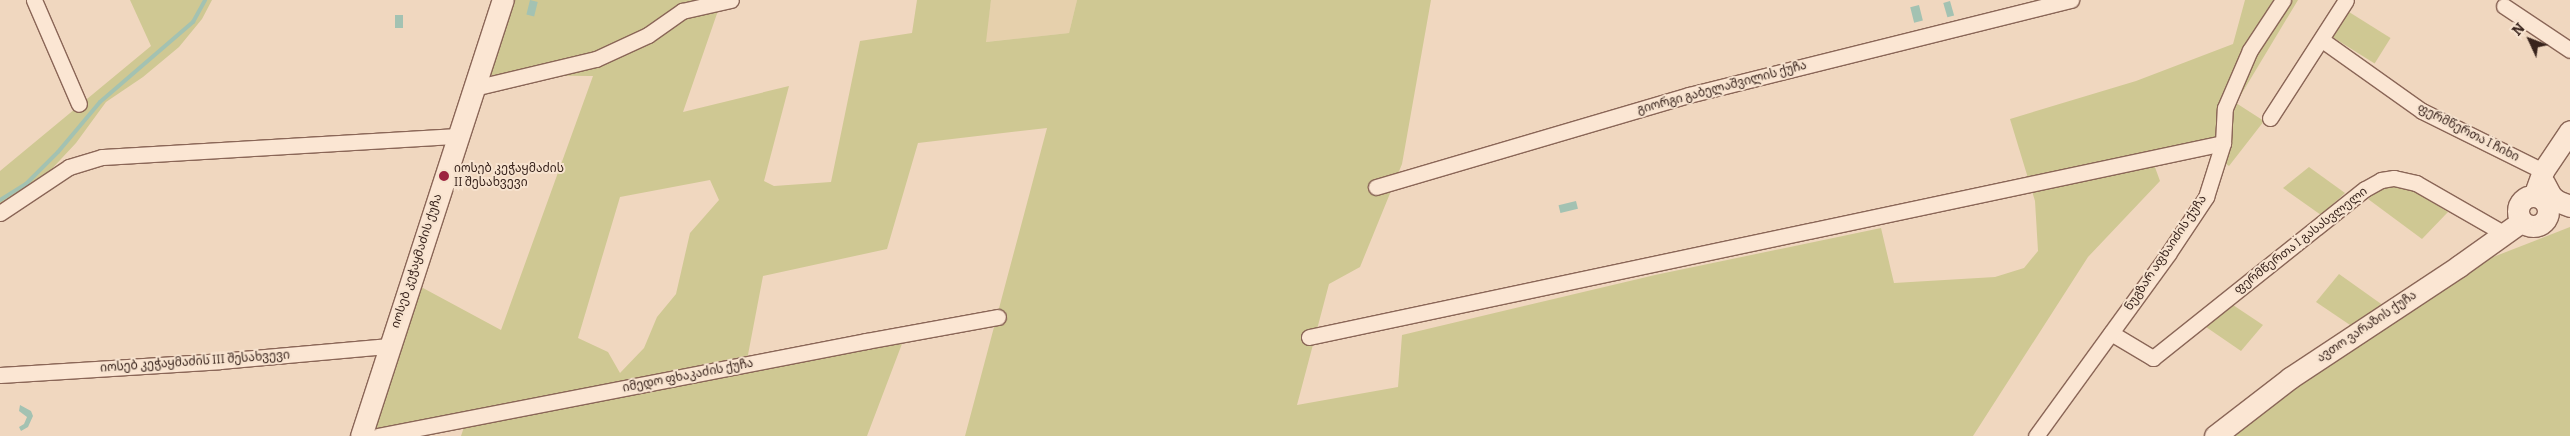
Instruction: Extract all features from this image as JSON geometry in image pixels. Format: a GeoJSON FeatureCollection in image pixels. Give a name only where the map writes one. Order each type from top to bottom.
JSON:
{"type":"FeatureCollection","features":[{"type":"Feature","properties":{"kind":"street"},"geometry":{"type":"LineString","coordinates":[[34,0],[79,104]]}},
{"type":"Feature","properties":{"kind":"street","name":"იოსებ კეჭაყმაძის ქუჩა"},"geometry":{"type":"LineString","coordinates":[[361,436],[503,0]]}},
{"type":"Feature","properties":{"kind":"street"},"geometry":{"type":"LineString","coordinates":[[474,88],[596,59],[648,35],[682,11],[731,0]]}},
{"type":"Feature","properties":{"kind":"street","name":"გიორგი გაბელაშვილის ქუჩა"},"geometry":{"type":"LineString","coordinates":[[1376,187],[1689,95],[2071,0]]}},
{"type":"Feature","properties":{"kind":"street","name":"ნუგზარ აფხაიძის ქუჩა"},"geometry":{"type":"LineString","coordinates":[[2036,436],[2112,333],[2206,197],[2222,143],[2225,108],[2228,100],[2250,50],[2283,0]]}},
{"type":"Feature","properties":{"kind":"street"},"geometry":{"type":"LineString","coordinates":[[2270,118],[2346,0]]}},
{"type":"Feature","properties":{"kind":"street"},"geometry":{"type":"LineString","coordinates":[[2504,6],[2570,50]]}},
{"type":"Feature","properties":{"kind":"street","name":"ფერმწერთა I ჩიხი"},"geometry":{"type":"LineString","coordinates":[[2322,40],[2422,111],[2543,170]]}},
{"type":"Feature","properties":{"kind":"street"},"geometry":{"type":"LineString","coordinates":[[2570,131],[2543,170],[2534,196],[2521,202],[2518,211],[2522,221],[2528,225],[2538,225],[2548,213],[2570,210]]}},
{"type":"Feature","properties":{"kind":"street"},"geometry":{"type":"LineString","coordinates":[[0,213],[69,167],[102,157],[458,136]]}},
{"type":"Feature","properties":{"kind":"street"},"geometry":{"type":"LineString","coordinates":[[1309,337],[2222,143]]}},
{"type":"Feature","properties":{"kind":"street"},"geometry":{"type":"LineString","coordinates":[[2543,170],[2544,181],[2551,196],[2557,201],[2570,206]]}},
{"type":"Feature","properties":{"kind":"street","name":"ფერმწერთა I გასასვლელი"},"geometry":{"type":"LineString","coordinates":[[2112,333],[2153,358],[2365,189],[2381,180],[2394,178],[2416,183],[2503,234]]}},
{"type":"Feature","properties":{"kind":"street"},"geometry":{"type":"LineString","coordinates":[[2534,196],[2546,203],[2548,213]]}},
{"type":"Feature","properties":{"kind":"street","name":"ავთო ვარაზის ქუჩა"},"geometry":{"type":"LineString","coordinates":[[2215,436],[2290,378],[2459,266],[2522,221]]}},
{"type":"Feature","properties":{"kind":"street","name":"იმედო ფხაკაძის ქუჩა"},"geometry":{"type":"LineString","coordinates":[[378,436],[866,341],[998,318]]}},
{"type":"Feature","properties":{"kind":"street","name":"იოსებ კეჭაყმაძის III შესახვევი"},"geometry":{"type":"LineString","coordinates":[[0,376],[220,361],[389,346]]}},
{"type":"Feature","properties":{"kind":"shaded area"},"geometry":{"type":"Polygon","coordinates":[[[130,0],[212,0],[202,19],[179,47],[143,77],[106,102],[76,143],[33,189],[0,213],[0,171],[151,46],[130,0]]]}},
{"type":"Feature","properties":{"kind":"shaded area"},"geometry":{"type":"Polygon","coordinates":[[[504,0],[731,0],[721,2],[683,112],[789,86],[764,181],[774,186],[831,182],[860,41],[912,33],[917,0],[991,0],[986,42],[1069,33],[1077,0],[1431,0],[1402,164],[1360,267],[1329,284],[1297,405],[1398,387],[1402,335],[1655,275],[1881,228],[1894,283],[1995,277],[2024,268],[2038,251],[2035,201],[2010,119],[2136,81],[2233,44],[2245,0],[2298,0],[2236,103],[2264,121],[2229,166],[2210,153],[2152,159],[2160,181],[2088,257],[1973,436],[965,436],[1047,128],[918,143],[887,249],[763,276],[747,360],[908,328],[867,436],[461,436],[465,424],[361,436],[410,281],[501,330],[593,76],[478,75],[504,0]],[[710,180],[620,197],[578,338],[608,352],[620,373],[644,348],[657,317],[676,294],[690,233],[719,200],[710,180]]]}},
{"type":"Feature","properties":{"kind":"shaded area"},"geometry":{"type":"Polygon","coordinates":[[[530,0],[538,2],[534,16],[526,15],[530,0]]]}},
{"type":"Feature","properties":{"kind":"shaded area"},"geometry":{"type":"Polygon","coordinates":[[[991,0],[1077,0],[1069,33],[985,42],[991,0]]]}},
{"type":"Feature","properties":{"kind":"shaded area"},"geometry":{"type":"Polygon","coordinates":[[[1950,1],[1954,15],[1947,17],[1943,3],[1950,1]]]}},
{"type":"Feature","properties":{"kind":"shaded area"},"geometry":{"type":"Polygon","coordinates":[[[1919,5],[1923,21],[1914,23],[1910,7],[1919,5]]]}},
{"type":"Feature","properties":{"kind":"shaded area"},"geometry":{"type":"Polygon","coordinates":[[[2349,12],[2391,38],[2375,63],[2333,37],[2349,12]]]}},
{"type":"Feature","properties":{"kind":"shaded area"},"geometry":{"type":"Polygon","coordinates":[[[395,15],[403,15],[403,28],[395,28],[395,15]]]}},
{"type":"Feature","properties":{"kind":"shaded area"},"geometry":{"type":"Polygon","coordinates":[[[2309,167],[2345,193],[2321,215],[2283,188],[2309,167]]]}},
{"type":"Feature","properties":{"kind":"shaded area"},"geometry":{"type":"Polygon","coordinates":[[[2394,185],[2414,191],[2448,212],[2422,239],[2368,199],[2382,187],[2394,185]]]}},
{"type":"Feature","properties":{"kind":"shaded area"},"geometry":{"type":"Polygon","coordinates":[[[1576,201],[1578,209],[1560,213],[1559,205],[1576,201]]]}},
{"type":"Feature","properties":{"kind":"shaded area"},"geometry":{"type":"Polygon","coordinates":[[[2570,227],[2570,436],[2234,436],[2284,393],[2488,259],[2570,227]]]}},
{"type":"Feature","properties":{"kind":"shaded area"},"geometry":{"type":"Polygon","coordinates":[[[2339,274],[2384,306],[2353,327],[2316,302],[2339,274]]]}},
{"type":"Feature","properties":{"kind":"shaded area"},"geometry":{"type":"Polygon","coordinates":[[[2233,305],[2263,325],[2241,351],[2206,327],[2233,305]]]}},
{"type":"Feature","properties":{"kind":"shaded area"},"geometry":{"type":"Polygon","coordinates":[[[20,405],[31,411],[33,416],[28,427],[21,431],[19,427],[24,424],[27,417],[19,411],[20,405]]]}},
{"type":"Feature","properties":{"kind":"waterway"},"geometry":{"type":"LineString","coordinates":[[0,200],[26,184],[58,152],[100,102],[193,22],[205,0]]}},
{"type":"Feature","properties":{"kind":"place","name":"იოსებ კეჭაყმაძის II შესახვევი"},"geometry":{"type":"Point","coordinates":[444,176]}}]}
